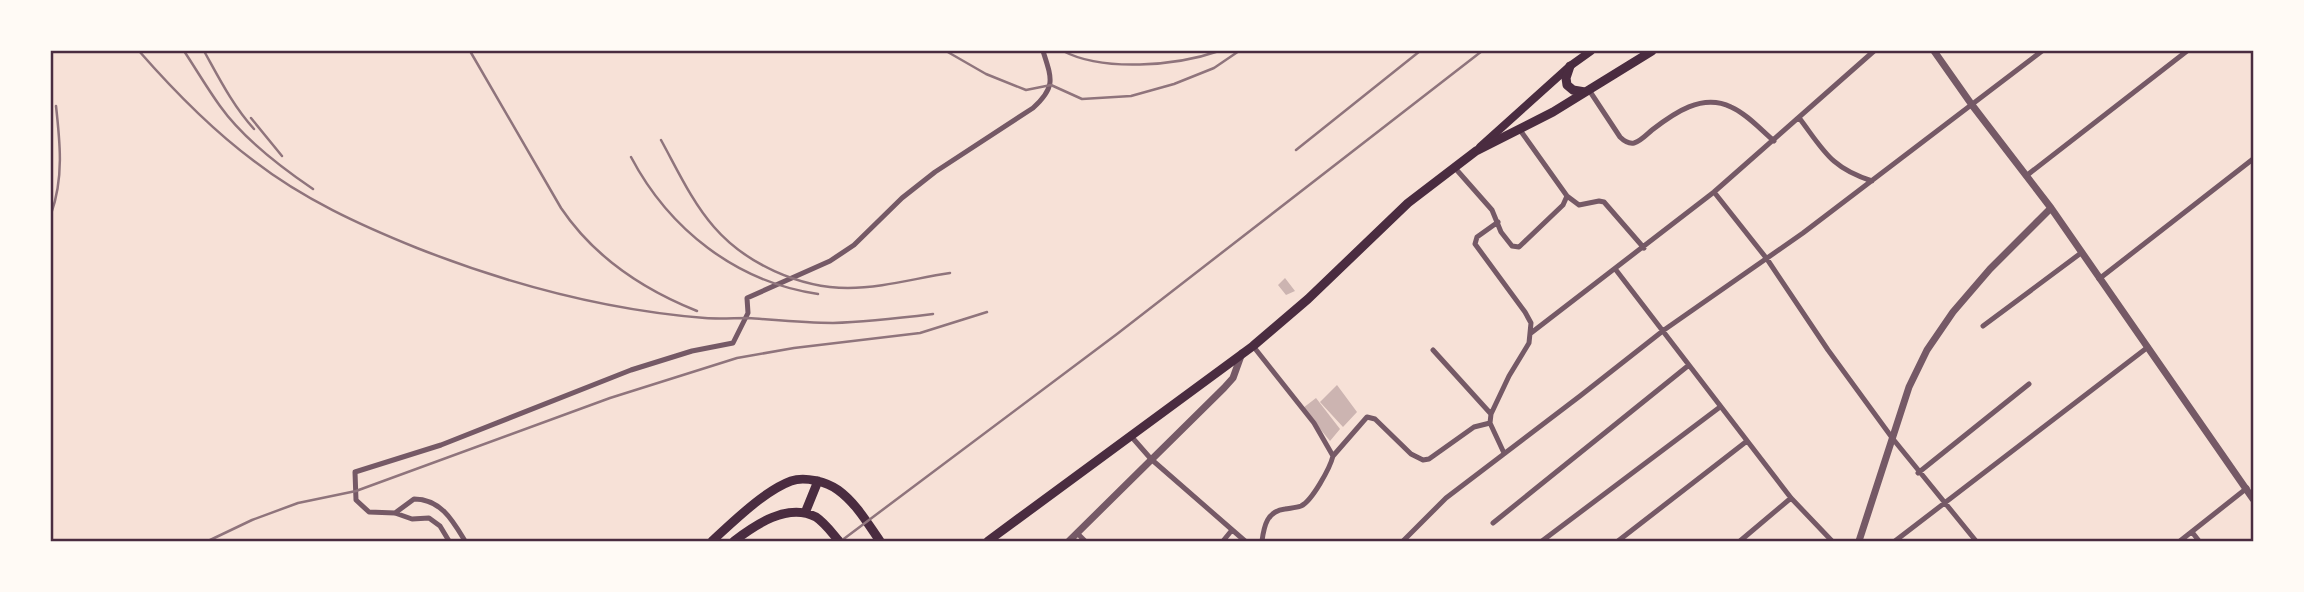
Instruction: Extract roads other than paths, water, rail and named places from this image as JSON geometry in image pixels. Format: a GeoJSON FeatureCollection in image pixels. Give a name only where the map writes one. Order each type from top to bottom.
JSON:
{"type":"FeatureCollection","features":[{"type":"Feature","properties":{"kind":"main road"},"geometry":{"type":"LineString","coordinates":[[988,541],[1253,346],[1308,299],[1408,203],[1476,151],[1570,66],[1591,51]]}},
{"type":"Feature","properties":{"kind":"main road"},"geometry":{"type":"LineString","coordinates":[[1476,151],[1520,131],[1652,51]]}},
{"type":"Feature","properties":{"kind":"main road"},"geometry":{"type":"LineString","coordinates":[[1570,66],[1567,85],[1573,90],[1587,91]]}},
{"type":"Feature","properties":{"kind":"main road"},"geometry":{"type":"LineString","coordinates":[[712,541],[753,506],[791,481],[818,481],[840,492],[880,541]]}},
{"type":"Feature","properties":{"kind":"main road"},"geometry":{"type":"LineString","coordinates":[[805,513],[818,481]]}},
{"type":"Feature","properties":{"kind":"main road"},"geometry":{"type":"LineString","coordinates":[[734,541],[778,515],[805,513],[825,524],[839,541]]}},
{"type":"Feature","properties":{"kind":"street"},"geometry":{"type":"LineString","coordinates":[[449,541],[440,526],[429,518],[412,519],[395,513],[369,512],[360,506],[356,500],[355,472],[440,445],[631,370],[692,351],[733,343],[748,313],[747,298],[818,266],[854,245],[902,198],[935,172],[1033,108],[1046,96],[1051,85],[1043,51]]}},
{"type":"Feature","properties":{"kind":"street"},"geometry":{"type":"LineString","coordinates":[[1531,333],[1714,192],[1874,51]]}},
{"type":"Feature","properties":{"kind":"street"},"geometry":{"type":"LineString","coordinates":[[1934,51],[1972,106],[2051,208],[2253,499]]}},
{"type":"Feature","properties":{"kind":"street"},"geometry":{"type":"LineString","coordinates":[[1403,541],[1446,498],[1664,330],[1767,260],[2042,51]]}},
{"type":"Feature","properties":{"kind":"street"},"geometry":{"type":"LineString","coordinates":[[2026,176],[2188,51]]}},
{"type":"Feature","properties":{"kind":"street"},"geometry":{"type":"LineString","coordinates":[[1587,91],[1620,137],[1632,144],[1666,119],[1685,108],[1701,103],[1717,103],[1731,107],[1774,141]]}},
{"type":"Feature","properties":{"kind":"street"},"geometry":{"type":"LineString","coordinates":[[1800,118],[1838,167],[1847,173],[1872,181]]}},
{"type":"Feature","properties":{"kind":"street"},"geometry":{"type":"LineString","coordinates":[[1520,131],[1567,196],[1578,205],[1599,201],[1609,205],[1644,247]]}},
{"type":"Feature","properties":{"kind":"street"},"geometry":{"type":"LineString","coordinates":[[2099,279],[2253,159]]}},
{"type":"Feature","properties":{"kind":"street"},"geometry":{"type":"LineString","coordinates":[[1455,168],[1492,210],[1501,232],[1512,246],[1519,247],[1563,205],[1567,196]]}},
{"type":"Feature","properties":{"kind":"street"},"geometry":{"type":"LineString","coordinates":[[1714,192],[1767,260],[1834,359],[1918,473],[1976,541]]}},
{"type":"Feature","properties":{"kind":"street"},"geometry":{"type":"LineString","coordinates":[[1859,541],[1909,387],[1934,340],[1953,312],[1990,269],[2051,208]]}},
{"type":"Feature","properties":{"kind":"street"},"geometry":{"type":"LineString","coordinates":[[1498,222],[1478,237],[1475,244],[1531,323],[1530,343],[1509,376],[1490,423],[1504,453]]}},
{"type":"Feature","properties":{"kind":"street"},"geometry":{"type":"LineString","coordinates":[[1983,326],[2081,253]]}},
{"type":"Feature","properties":{"kind":"street"},"geometry":{"type":"LineString","coordinates":[[1616,270],[1791,498],[1832,541]]}},
{"type":"Feature","properties":{"kind":"street"},"geometry":{"type":"LineString","coordinates":[[1253,346],[1314,423],[1333,456]]}},
{"type":"Feature","properties":{"kind":"street"},"geometry":{"type":"LineString","coordinates":[[1895,541],[2148,347]]}},
{"type":"Feature","properties":{"kind":"street"},"geometry":{"type":"LineString","coordinates":[[1433,350],[1492,414]]}},
{"type":"Feature","properties":{"kind":"street"},"geometry":{"type":"LineString","coordinates":[[1069,541],[1233,378],[1243,352]]}},
{"type":"Feature","properties":{"kind":"street"},"geometry":{"type":"LineString","coordinates":[[1493,523],[1689,365]]}},
{"type":"Feature","properties":{"kind":"street"},"geometry":{"type":"LineString","coordinates":[[1918,473],[2029,384]]}},
{"type":"Feature","properties":{"kind":"street"},"geometry":{"type":"LineString","coordinates":[[1542,541],[1720,407]]}},
{"type":"Feature","properties":{"kind":"street"},"geometry":{"type":"LineString","coordinates":[[1262,541],[1267,520],[1273,512],[1301,506],[1308,500],[1333,456],[1367,417],[1375,419],[1411,454],[1423,460],[1429,459],[1474,427],[1490,423]]}},
{"type":"Feature","properties":{"kind":"street"},"geometry":{"type":"LineString","coordinates":[[1130,435],[1151,459],[1245,541]]}},
{"type":"Feature","properties":{"kind":"street"},"geometry":{"type":"LineString","coordinates":[[1618,541],[1747,441]]}},
{"type":"Feature","properties":{"kind":"street"},"geometry":{"type":"LineString","coordinates":[[2180,541],[2247,488]]}},
{"type":"Feature","properties":{"kind":"street"},"geometry":{"type":"LineString","coordinates":[[1740,541],[1791,498]]}},
{"type":"Feature","properties":{"kind":"street"},"geometry":{"type":"LineString","coordinates":[[395,513],[414,499],[433,503],[446,513],[465,541]]}},
{"type":"Feature","properties":{"kind":"street"},"geometry":{"type":"LineString","coordinates":[[1223,541],[1232,530]]}},
{"type":"Feature","properties":{"kind":"street"},"geometry":{"type":"LineString","coordinates":[[2192,532],[2199,541]]}},
{"type":"Feature","properties":{"kind":"street"},"geometry":{"type":"LineString","coordinates":[[1077,533],[1085,541]]}},
{"type":"Feature","properties":{"kind":"railway"},"geometry":{"type":"LineString","coordinates":[[139,51],[208,123],[273,175],[332,210],[374,230],[487,273],[594,302],[705,318],[833,323],[933,314]]}},
{"type":"Feature","properties":{"kind":"railway"},"geometry":{"type":"LineString","coordinates":[[184,51],[220,106],[239,129],[276,162],[313,189]]}},
{"type":"Feature","properties":{"kind":"railway"},"geometry":{"type":"LineString","coordinates":[[204,51],[233,101],[254,129]]}},
{"type":"Feature","properties":{"kind":"railway"},"geometry":{"type":"LineString","coordinates":[[470,51],[574,226],[588,242],[638,282],[697,311]]}},
{"type":"Feature","properties":{"kind":"railway"},"geometry":{"type":"LineString","coordinates":[[946,51],[986,74],[1026,90],[1051,85],[1082,99],[1131,96],[1174,84],[1214,68],[1239,51]]}},
{"type":"Feature","properties":{"kind":"railway"},"geometry":{"type":"LineString","coordinates":[[1063,51],[1079,58],[1119,64],[1161,63],[1219,51]]}},
{"type":"Feature","properties":{"kind":"railway"},"geometry":{"type":"LineString","coordinates":[[1296,150],[1420,51]]}},
{"type":"Feature","properties":{"kind":"railway"},"geometry":{"type":"LineString","coordinates":[[841,541],[1117,334],[1482,51]]}},
{"type":"Feature","properties":{"kind":"railway"},"geometry":{"type":"LineString","coordinates":[[51,214],[59,173],[60,146],[56,106]]}},
{"type":"Feature","properties":{"kind":"railway"},"geometry":{"type":"LineString","coordinates":[[251,118],[282,156]]}},
{"type":"Feature","properties":{"kind":"railway"},"geometry":{"type":"LineString","coordinates":[[661,140],[692,196],[714,227],[742,252],[775,271],[811,284],[848,288],[886,285],[950,273]]}},
{"type":"Feature","properties":{"kind":"railway"},"geometry":{"type":"LineString","coordinates":[[631,157],[665,207],[685,229],[708,248],[760,278],[788,288],[818,294]]}},
{"type":"Feature","properties":{"kind":"railway"},"geometry":{"type":"LineString","coordinates":[[208,541],[252,520],[298,503],[356,491],[610,398],[737,358],[794,348],[920,333],[987,312]]}}]}
